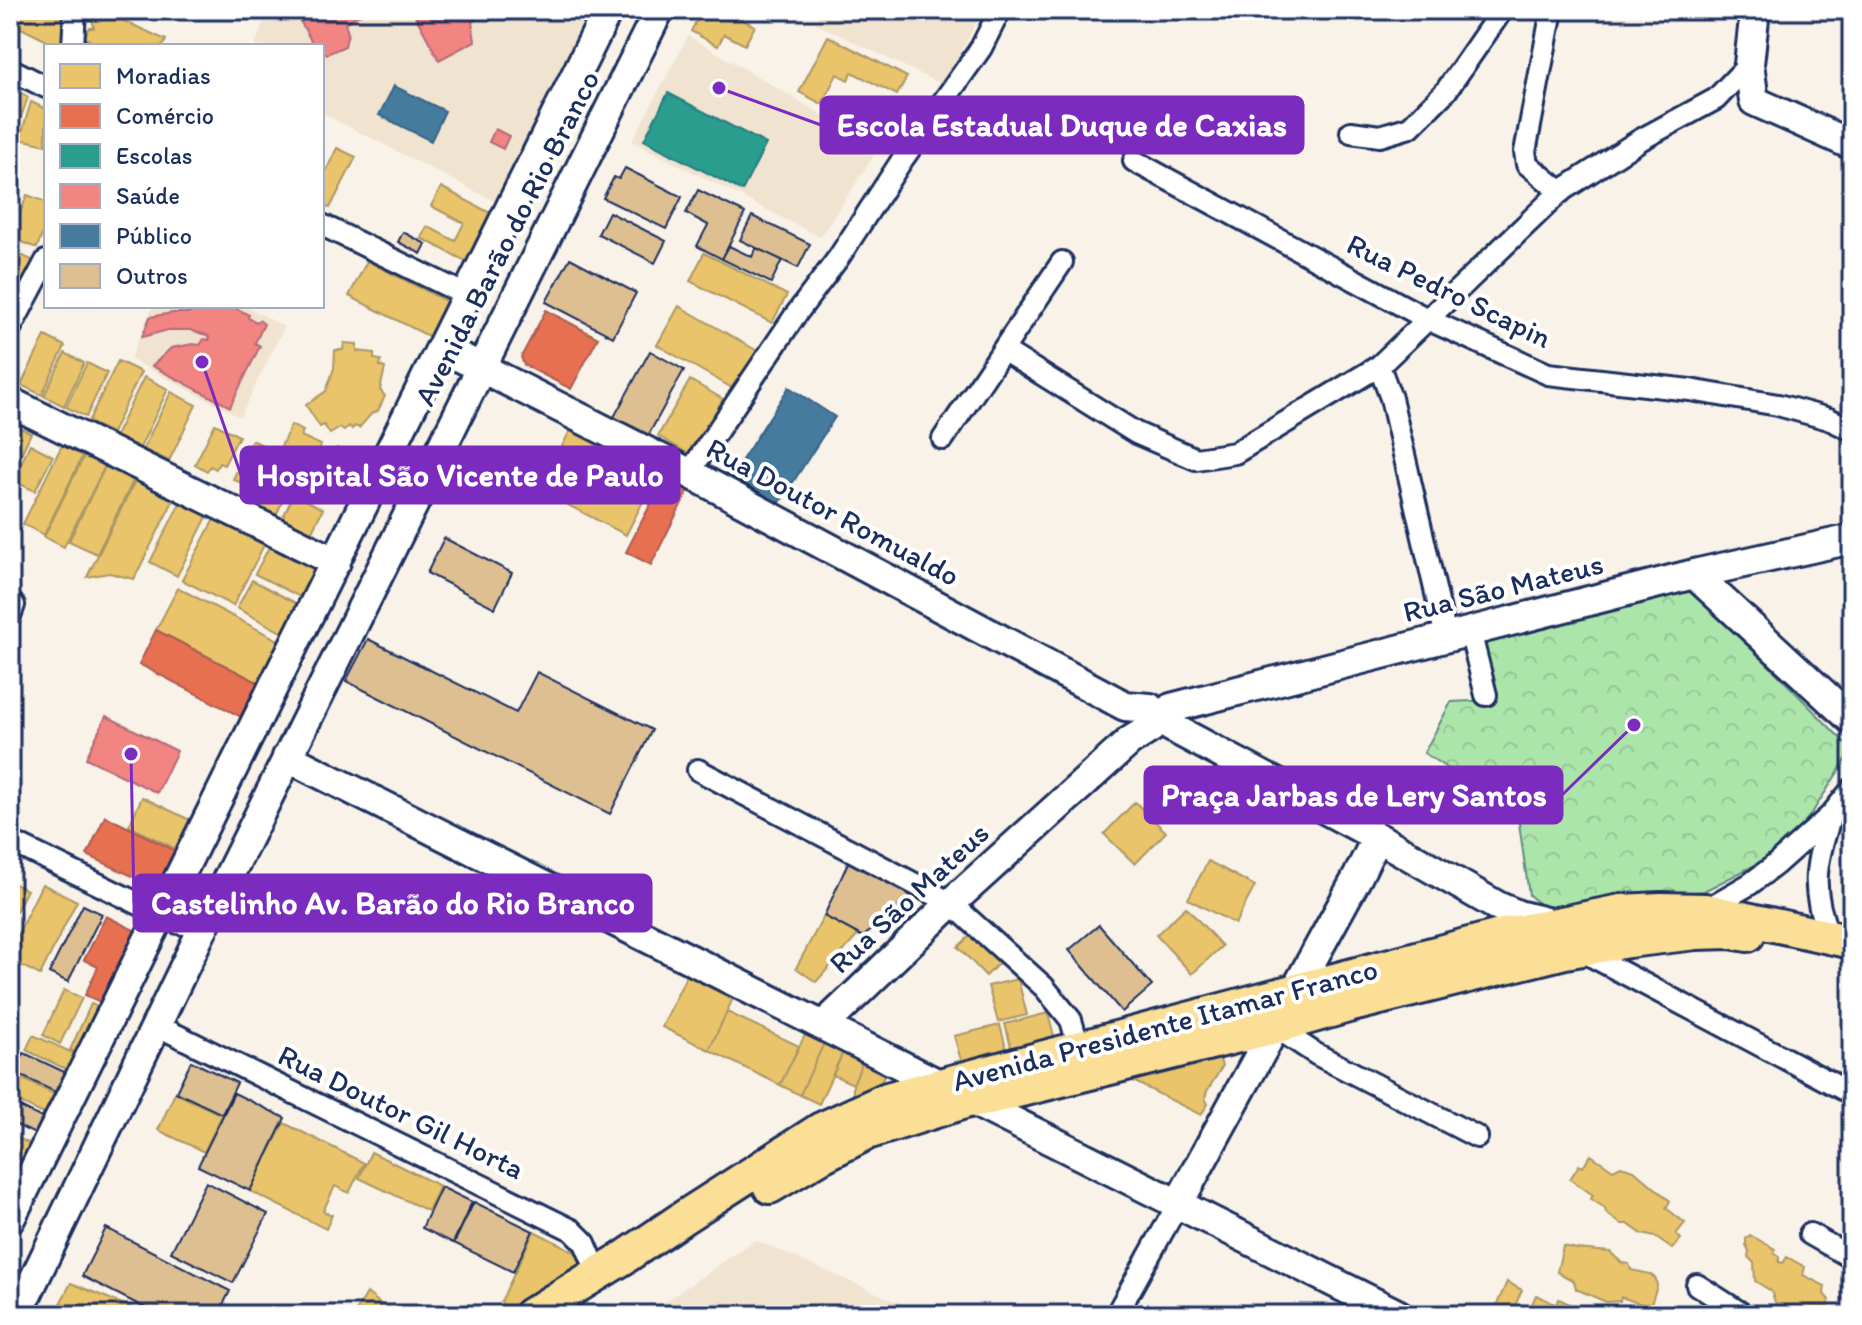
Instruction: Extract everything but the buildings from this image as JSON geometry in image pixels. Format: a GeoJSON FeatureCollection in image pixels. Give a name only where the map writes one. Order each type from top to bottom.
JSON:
{"type":"FeatureCollection","features":[{"type":"Feature","properties":{"kind":"main road","name":"Avenida Barão do Rio Branco"},"geometry":{"type":"LineString","coordinates":[[10,1219],[21,1171],[161,915],[608,10]]}},
{"type":"Feature","properties":{"kind":"main road","name":"Avenida Barão do Rio Branco"},"geometry":{"type":"LineString","coordinates":[[17,1315],[287,757],[659,10]]}},
{"type":"Feature","properties":{"kind":"main road"},"geometry":{"type":"LineString","coordinates":[[1755,10],[1749,64],[1754,101],[1852,145]]}},
{"type":"Feature","properties":{"kind":"main road","name":"Rua Doutor Romualdo"},"geometry":{"type":"LineString","coordinates":[[441,350],[689,473],[1150,720],[1377,837],[1503,920]]}},
{"type":"Feature","properties":{"kind":"main road"},"geometry":{"type":"LineString","coordinates":[[10,402],[336,562]]}},
{"type":"Feature","properties":{"kind":"main road","name":"Rua São Mateus"},"geometry":{"type":"LineString","coordinates":[[823,1026],[1150,720],[1458,634],[1694,574],[1852,539]]}},
{"type":"Feature","properties":{"kind":"main road"},"geometry":{"type":"LineString","coordinates":[[1694,574],[1852,720]]}},
{"type":"Feature","properties":{"kind":"main road"},"geometry":{"type":"LineString","coordinates":[[287,757],[1399,1315]]}},
{"type":"Feature","properties":{"kind":"main road"},"geometry":{"type":"LineString","coordinates":[[1310,1006],[1358,876],[1377,837]]}},
{"type":"Feature","properties":{"kind":"main road","name":"Avenida Presidente Itamar Franco"},"geometry":{"type":"LineString","coordinates":[[573,1315],[748,1200],[867,1133],[971,1100],[992,1098],[1275,1027],[1310,1006],[1503,920],[1554,924],[1621,911],[1705,910],[1840,939]]}},
{"type":"Feature","properties":{"kind":"main road","name":"Avenida Presidente Itamar Franco"},"geometry":{"type":"LineString","coordinates":[[530,1315],[821,1129],[887,1099],[1079,1048],[1310,1006],[1628,941],[1730,932],[1852,959]]}},
{"type":"Feature","properties":{"kind":"main road"},"geometry":{"type":"LineString","coordinates":[[1178,1204],[1275,1027]]}},
{"type":"Feature","properties":{"kind":"street"},"geometry":{"type":"LineString","coordinates":[[73,44],[75,10]]}},
{"type":"Feature","properties":{"kind":"street"},"geometry":{"type":"LineString","coordinates":[[689,473],[981,48],[1000,10]]}},
{"type":"Feature","properties":{"kind":"street"},"geometry":{"type":"LineString","coordinates":[[1351,132],[1380,136],[1410,127],[1446,91],[1502,10]]}},
{"type":"Feature","properties":{"kind":"street"},"geometry":{"type":"LineString","coordinates":[[1552,10],[1525,152],[1527,164],[1561,192]]}},
{"type":"Feature","properties":{"kind":"street"},"geometry":{"type":"LineString","coordinates":[[1003,350],[1136,433],[1196,459],[1235,453],[1379,366],[1561,192],[1640,140],[1716,99],[1749,64]]}},
{"type":"Feature","properties":{"kind":"street"},"geometry":{"type":"LineString","coordinates":[[10,69],[44,86]]}},
{"type":"Feature","properties":{"kind":"street"},"geometry":{"type":"LineString","coordinates":[[1716,99],[1754,101]]}},
{"type":"Feature","properties":{"kind":"street","name":"Rua Pedro Scapin"},"geometry":{"type":"LineString","coordinates":[[1134,161],[1429,320],[1548,374],[1675,388],[1763,403],[1829,419],[1852,430]]}},
{"type":"Feature","properties":{"kind":"street"},"geometry":{"type":"LineString","coordinates":[[324,226],[468,296]]}},
{"type":"Feature","properties":{"kind":"street"},"geometry":{"type":"LineString","coordinates":[[943,439],[1062,262]]}},
{"type":"Feature","properties":{"kind":"street"},"geometry":{"type":"LineString","coordinates":[[10,329],[18,296],[44,264]]}},
{"type":"Feature","properties":{"kind":"street"},"geometry":{"type":"LineString","coordinates":[[1379,366],[1391,398],[1458,634],[1486,695]]}},
{"type":"Feature","properties":{"kind":"street"},"geometry":{"type":"LineString","coordinates":[[698,770],[951,903],[1044,987],[1071,1020],[1079,1048]]}},
{"type":"Feature","properties":{"kind":"street"},"geometry":{"type":"LineString","coordinates":[[1705,910],[1762,874],[1831,815],[1852,789]]}},
{"type":"Feature","properties":{"kind":"street"},"geometry":{"type":"LineString","coordinates":[[1831,815],[1817,863],[1816,879],[1821,916],[1840,939]]}},
{"type":"Feature","properties":{"kind":"street"},"geometry":{"type":"LineString","coordinates":[[10,841],[178,923],[192,925],[206,922]]}},
{"type":"Feature","properties":{"kind":"street"},"geometry":{"type":"LineString","coordinates":[[1578,949],[1852,1094]]}},
{"type":"Feature","properties":{"kind":"street"},"geometry":{"type":"LineString","coordinates":[[1310,1006],[1309,1038],[1316,1054]]}},
{"type":"Feature","properties":{"kind":"street","name":"Rua Doutor Gil Horta"},"geometry":{"type":"LineString","coordinates":[[156,1025],[572,1230],[585,1243],[598,1274]]}},
{"type":"Feature","properties":{"kind":"street"},"geometry":{"type":"LineString","coordinates":[[1275,1027],[1316,1054],[1477,1137]]}},
{"type":"Feature","properties":{"kind":"street"},"geometry":{"type":"LineString","coordinates":[[1116,1315],[1178,1204]]}},
{"type":"Feature","properties":{"kind":"street"},"geometry":{"type":"LineString","coordinates":[[1810,1234],[1852,1258]]}},
{"type":"Feature","properties":{"kind":"street"},"geometry":{"type":"LineString","coordinates":[[1697,1285],[1744,1315]]}},
{"type":"Feature","properties":{"kind":"shaded area"},"geometry":{"type":"Polygon","coordinates":[[[268,10],[588,10],[500,204],[324,114],[324,44],[256,44],[268,10]]]}},
{"type":"Feature","properties":{"kind":"shaded area"},"geometry":{"type":"Polygon","coordinates":[[[822,10],[888,10],[894,13],[896,10],[983,10],[943,85],[815,23],[822,10]]]}},
{"type":"Feature","properties":{"kind":"shaded area"},"geometry":{"type":"Polygon","coordinates":[[[688,36],[879,148],[820,237],[632,141],[688,36]]]}},
{"type":"Feature","properties":{"kind":"shaded area"},"geometry":{"type":"Polygon","coordinates":[[[152,308],[250,308],[284,327],[240,417],[130,359],[152,308]]]}},
{"type":"Feature","properties":{"kind":"shaded area"},"geometry":{"type":"Polygon","coordinates":[[[755,1240],[927,1315],[646,1315],[755,1240]]]}},
{"type":"Feature","properties":{"kind":"green space"},"geometry":{"type":"Polygon","coordinates":[[[1691,586],[1852,750],[1812,813],[1789,841],[1769,858],[1704,891],[1622,898],[1547,911],[1529,895],[1513,780],[1468,782],[1424,753],[1451,702],[1495,700],[1483,635],[1691,586]]]}},
{"type":"Feature","properties":{"kind":"place","name":"Escola Estadual Duque de Caxias"},"geometry":{"type":"Point","coordinates":[719,88]}},
{"type":"Feature","properties":{"kind":"place","name":"Hospital São Vicente de Paulo"},"geometry":{"type":"Point","coordinates":[202,362]}},
{"type":"Feature","properties":{"kind":"place","name":"Praça Jarbas de Lery Santos"},"geometry":{"type":"Point","coordinates":[1634,725]}},
{"type":"Feature","properties":{"kind":"place","name":"Castelinho Av. Barão do Rio Branco"},"geometry":{"type":"Point","coordinates":[131,754]}}]}
